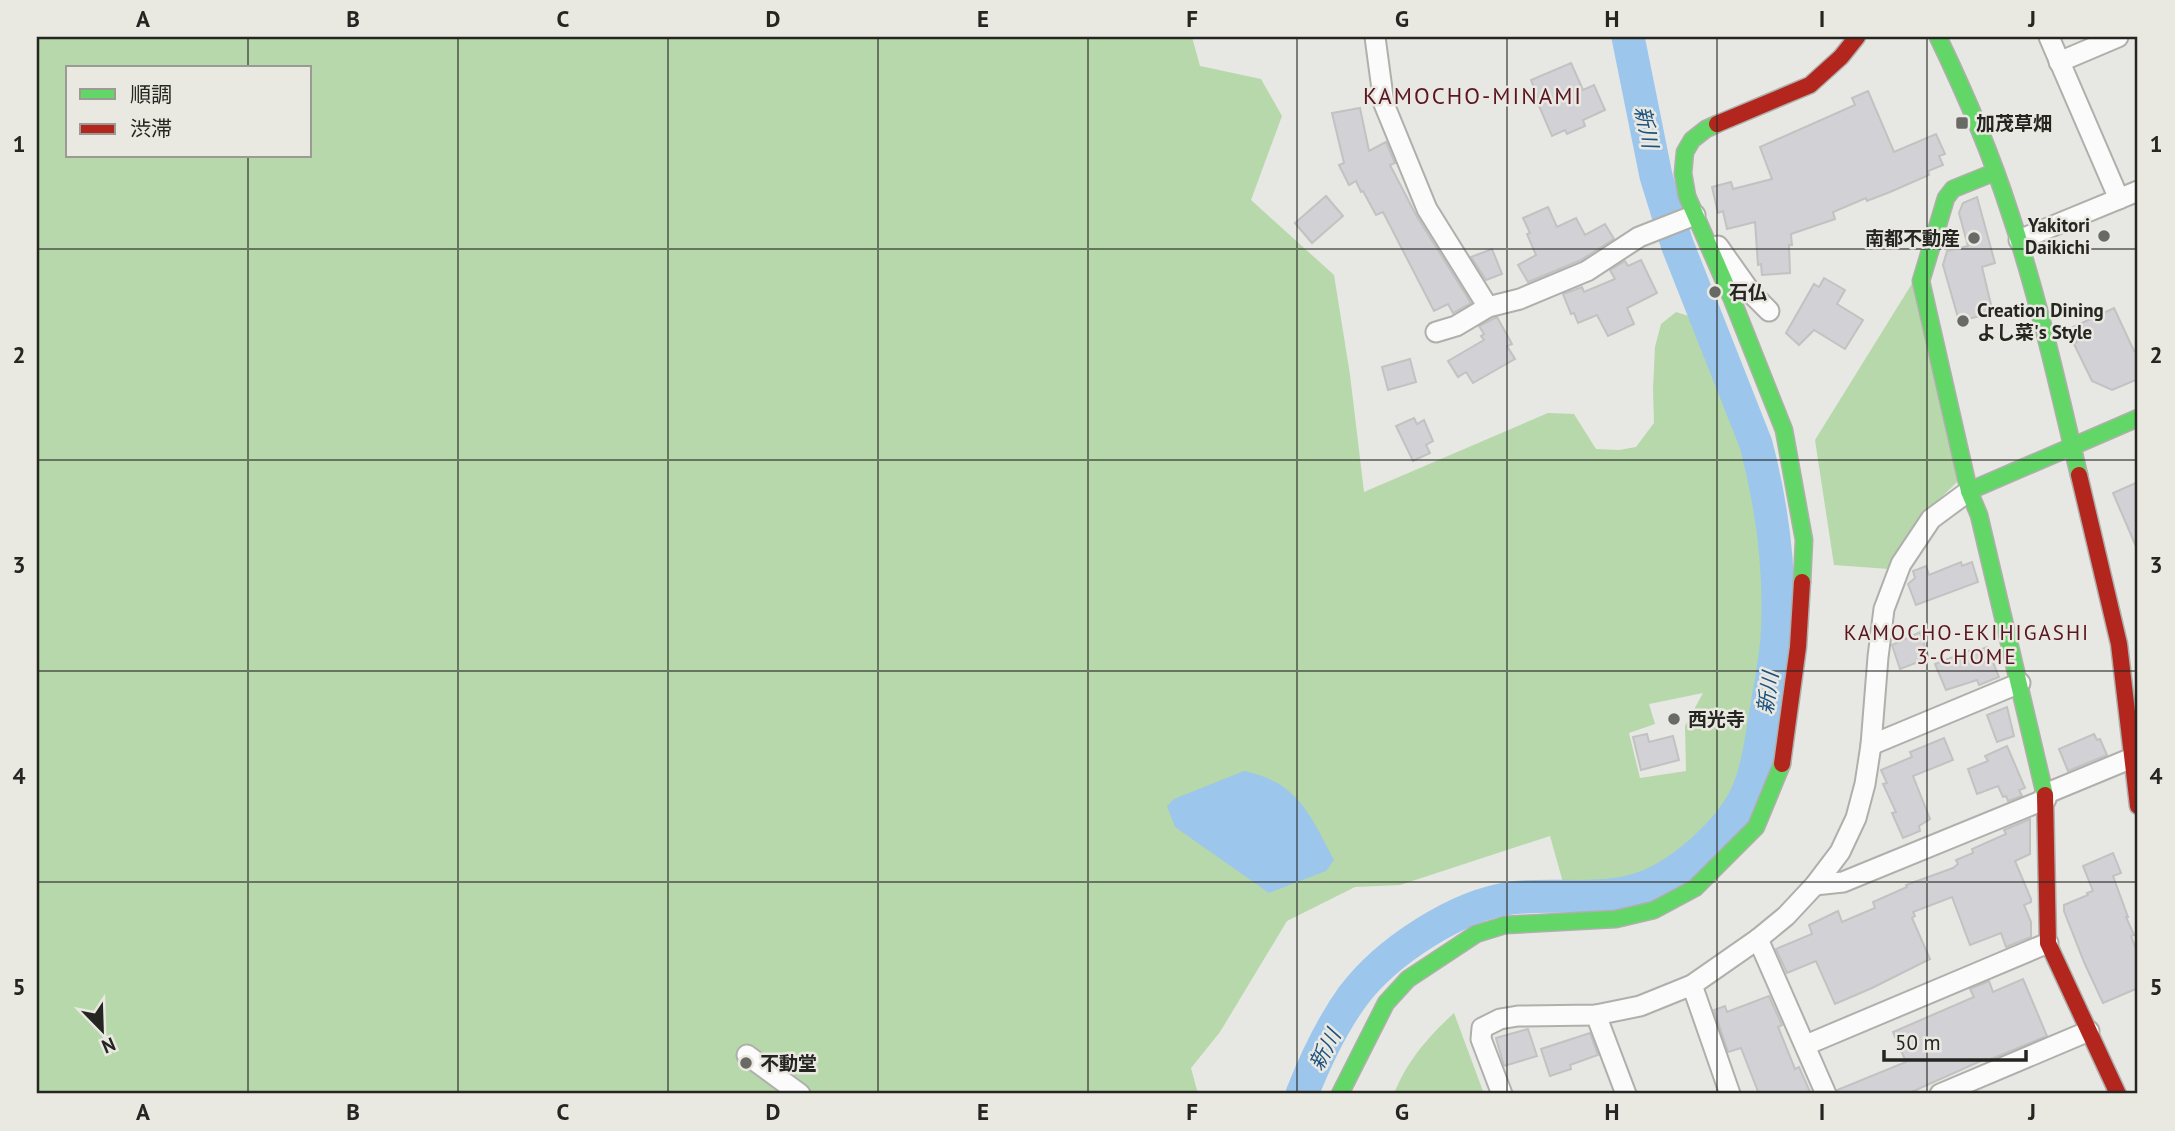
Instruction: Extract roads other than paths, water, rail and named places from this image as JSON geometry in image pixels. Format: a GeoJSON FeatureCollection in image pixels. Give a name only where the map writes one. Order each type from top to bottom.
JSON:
{"type":"FeatureCollection","features":[{"type":"Feature","properties":{"kind":"street"},"geometry":{"type":"LineString","coordinates":[[1375,37],[1384,104],[1427,209],[1488,307]]}},
{"type":"Feature","properties":{"kind":"street"},"geometry":{"type":"LineString","coordinates":[[1340,1094],[1386,1003],[1408,979],[1447,952],[1476,934],[1505,925],[1616,919],[1654,910],[1695,888],[1756,827],[1782,763],[1798,647],[1804,540],[1784,430],[1704,234],[1692,216],[1683,173],[1685,152],[1692,140],[1714,124],[1810,85],[1841,57],[1857,37]]}},
{"type":"Feature","properties":{"kind":"street"},"geometry":{"type":"LineString","coordinates":[[1938,37],[1954,69],[2019,240],[2119,644],[2138,806]]}},
{"type":"Feature","properties":{"kind":"street"},"geometry":{"type":"LineString","coordinates":[[2049,37],[2119,199]]}},
{"type":"Feature","properties":{"kind":"street"},"geometry":{"type":"LineString","coordinates":[[2059,62],[2118,37]]}},
{"type":"Feature","properties":{"kind":"street"},"geometry":{"type":"LineString","coordinates":[[1995,172],[1953,189],[1946,198],[1921,281],[1969,491],[1979,515],[2046,796],[2048,943],[2118,1094]]}},
{"type":"Feature","properties":{"kind":"street"},"geometry":{"type":"LineString","coordinates":[[2019,240],[2138,191]]}},
{"type":"Feature","properties":{"kind":"street"},"geometry":{"type":"LineString","coordinates":[[1436,332],[1456,326],[1488,307],[1520,299],[1587,271],[1639,237],[1692,216]]}},
{"type":"Feature","properties":{"kind":"street"},"geometry":{"type":"LineString","coordinates":[[1704,234],[1719,247],[1752,294],[1769,311]]}},
{"type":"Feature","properties":{"kind":"street"},"geometry":{"type":"LineString","coordinates":[[1502,1094],[1481,1039],[1482,1028],[1500,1019],[1518,1016],[1596,1015],[1640,1006],[1692,985],[1786,916],[1815,885],[1840,852],[1856,818],[1871,745],[1884,609],[1901,564],[1931,519],[1969,491],[2138,418]]}},
{"type":"Feature","properties":{"kind":"street"},"geometry":{"type":"LineString","coordinates":[[2119,644],[2138,638]]}},
{"type":"Feature","properties":{"kind":"street"},"geometry":{"type":"LineString","coordinates":[[2119,644],[2138,690]]}},
{"type":"Feature","properties":{"kind":"street"},"geometry":{"type":"LineString","coordinates":[[1871,745],[2020,683]]}},
{"type":"Feature","properties":{"kind":"street"},"geometry":{"type":"LineString","coordinates":[[1815,885],[1843,882],[2132,758]]}},
{"type":"Feature","properties":{"kind":"street"},"geometry":{"type":"LineString","coordinates":[[1758,939],[1826,1094]]}},
{"type":"Feature","properties":{"kind":"street"},"geometry":{"type":"LineString","coordinates":[[1806,1045],[2048,943]]}},
{"type":"Feature","properties":{"kind":"street"},"geometry":{"type":"LineString","coordinates":[[1692,985],[1730,1094]]}},
{"type":"Feature","properties":{"kind":"street"},"geometry":{"type":"LineString","coordinates":[[1596,1015],[1626,1094]]}},
{"type":"Feature","properties":{"kind":"street"},"geometry":{"type":"LineString","coordinates":[[1940,1094],[2089,1031]]}},
{"type":"Feature","properties":{"kind":"street"},"geometry":{"type":"LineString","coordinates":[[747,1055],[800,1094]]}},
{"type":"Feature","properties":{"kind":"water"},"geometry":{"type":"Polygon","coordinates":[[[1244,771],[1277,783],[1300,803],[1334,860],[1326,871],[1269,893],[1175,827],[1167,806],[1174,799],[1244,771]]]}},
{"type":"Feature","properties":{"kind":"waterway","name":"新川"},"geometry":{"type":"LineString","coordinates":[[1302,1094],[1324,1044],[1353,996],[1384,963],[1424,933],[1446,920],[1491,902],[1529,897],[1615,895],[1662,880],[1703,850],[1728,824],[1745,798],[1753,777],[1761,745],[1777,638],[1778,589],[1767,491],[1756,444],[1677,244],[1656,176],[1628,37]]}},
{"type":"Feature","properties":{"kind":"place","name":"加茂草畑"},"geometry":{"type":"Point","coordinates":[1962,123]}},
{"type":"Feature","properties":{"kind":"place","name":"Yakitori Daikichi"},"geometry":{"type":"Point","coordinates":[2104,236]}},
{"type":"Feature","properties":{"kind":"place","name":"南都不動産"},"geometry":{"type":"Point","coordinates":[1974,238]}},
{"type":"Feature","properties":{"kind":"place","name":"石仏"},"geometry":{"type":"Point","coordinates":[1715,292]}},
{"type":"Feature","properties":{"kind":"place","name":"Creation Dining よし菜's Style"},"geometry":{"type":"Point","coordinates":[1963,321]}},
{"type":"Feature","properties":{"kind":"place","name":"西光寺"},"geometry":{"type":"Point","coordinates":[1674,719]}},
{"type":"Feature","properties":{"kind":"place","name":"不動堂"},"geometry":{"type":"Point","coordinates":[746,1063]}},
{"type":"Feature","properties":{"kind":"district","name":"KAMOCHO-MINAMI"},"geometry":{"type":"Point","coordinates":[1473,96]}},
{"type":"Feature","properties":{"kind":"district","name":"KAMOCHO-EKIHIGASHI 3-CHOME"},"geometry":{"type":"Point","coordinates":[1967,645]}}]}
